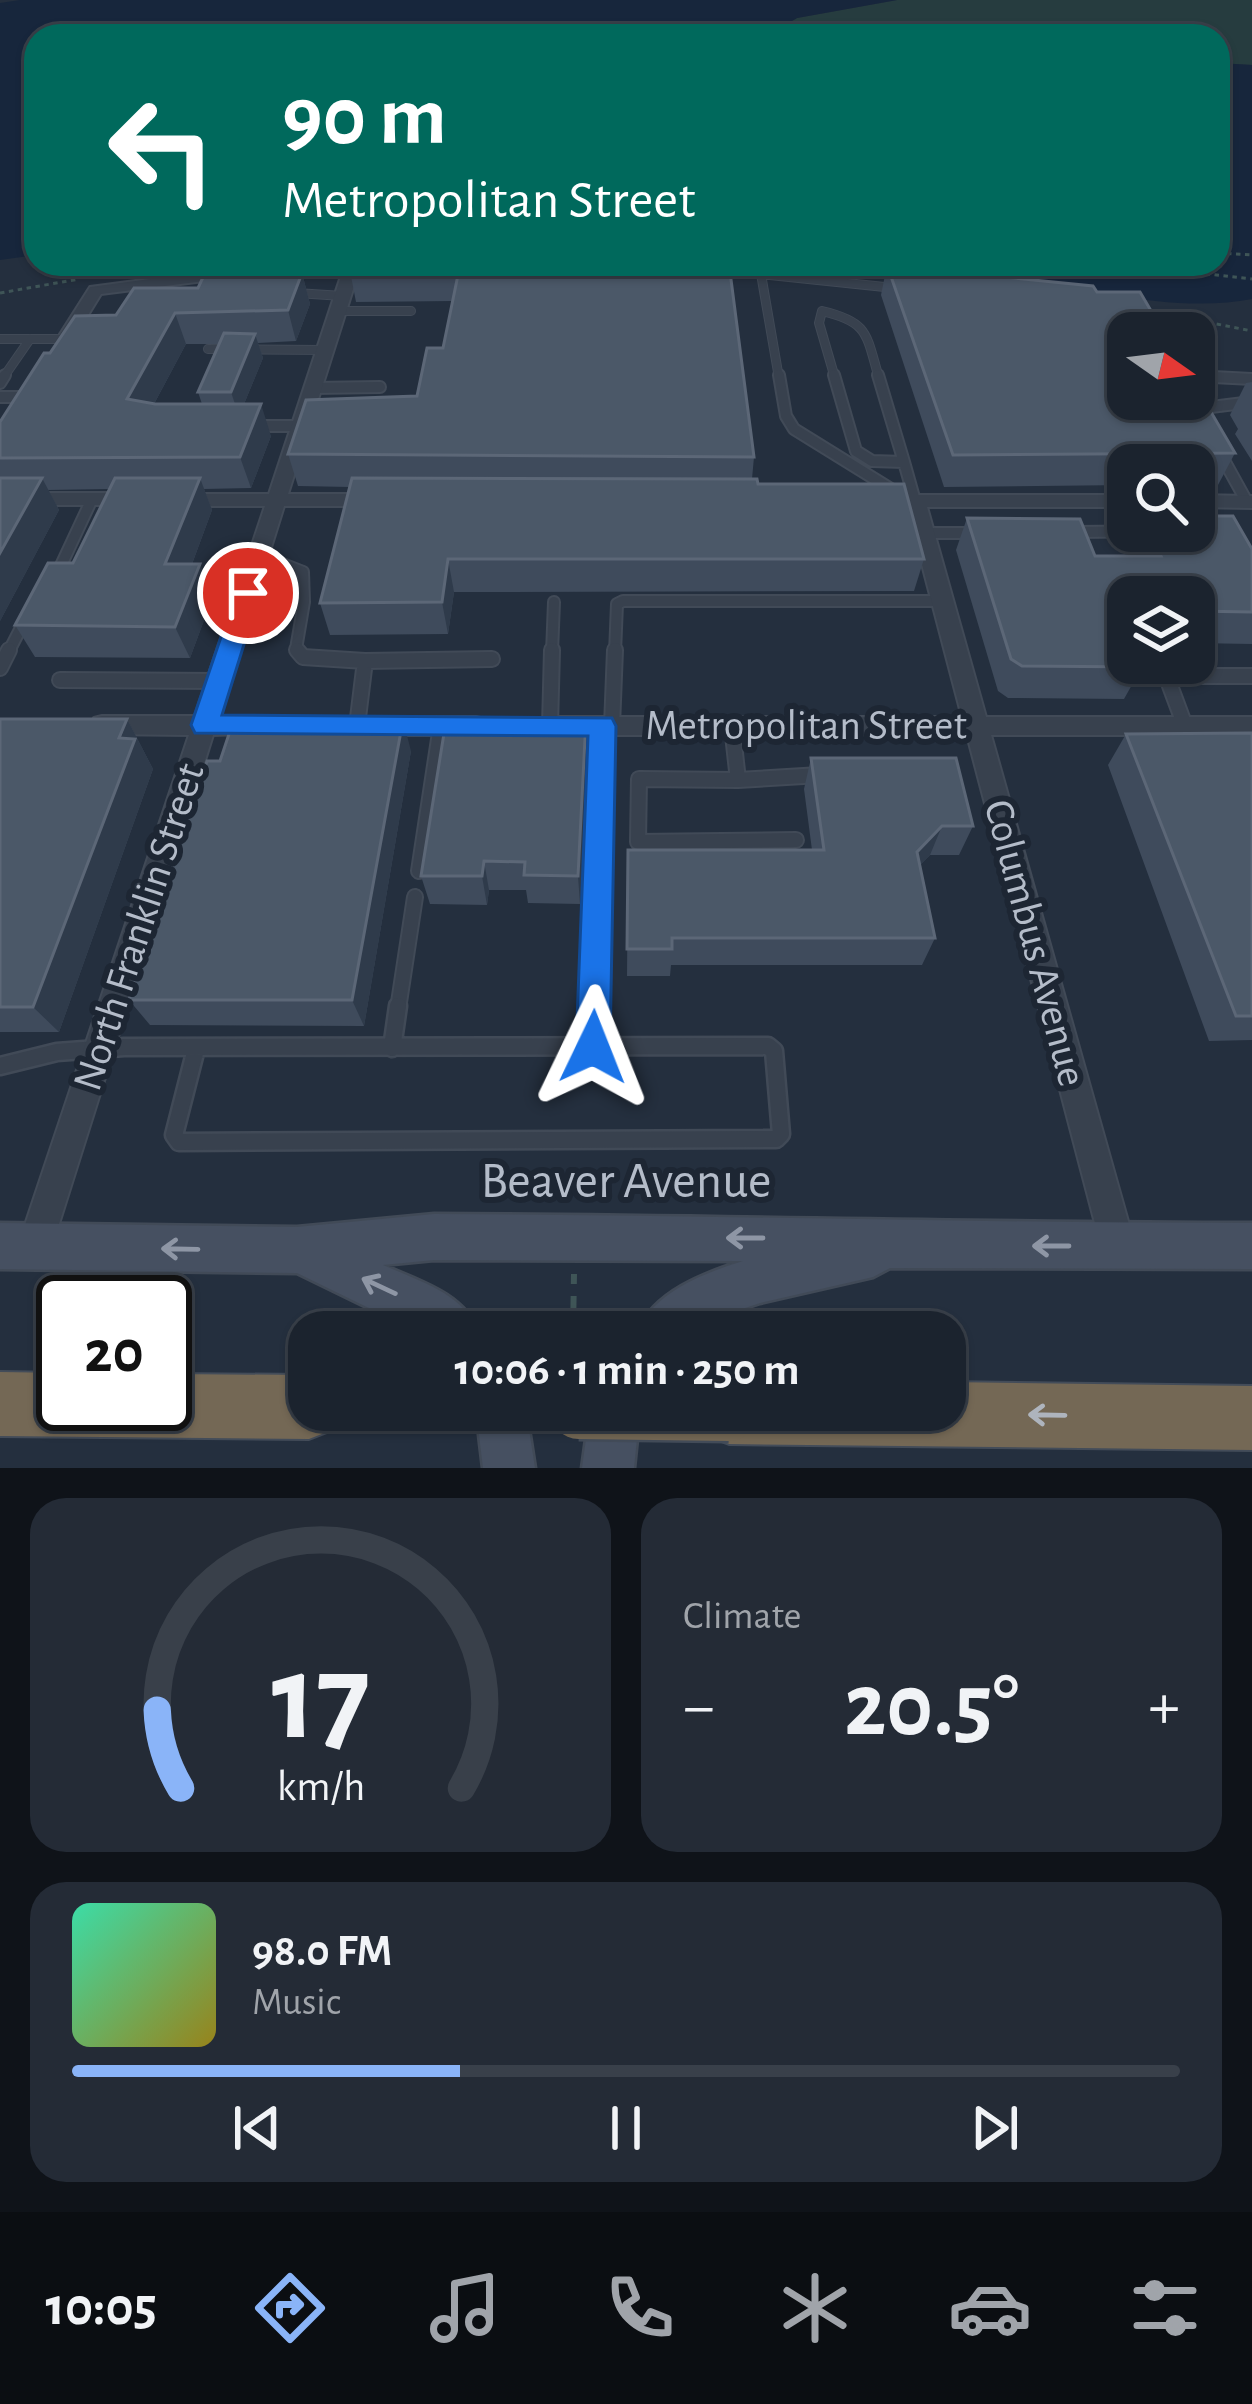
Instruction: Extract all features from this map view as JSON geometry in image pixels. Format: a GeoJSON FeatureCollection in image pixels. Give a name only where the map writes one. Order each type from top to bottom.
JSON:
{"type":"FeatureCollection","features":[{"type":"Feature","properties":{"kind":"highway"},"geometry":{"type":"LineString","coordinates":[[0,1404],[288,1407]]}},
{"type":"Feature","properties":{"kind":"highway"},"geometry":{"type":"LineString","coordinates":[[966,1414],[1252,1414]]}},
{"type":"Feature","properties":{"kind":"main road","name":"Beaver Avenue"},"geometry":{"type":"LineString","coordinates":[[17,1246],[297,1250],[434,1238],[782,1238],[904,1246],[1252,1246]]}},
{"type":"Feature","properties":{"kind":"main road"},"geometry":{"type":"LineString","coordinates":[[689,1311],[739,1287],[904,1246]]}},
{"type":"Feature","properties":{"kind":"main road"},"geometry":{"type":"LineString","coordinates":[[297,1250],[430,1311]]}},
{"type":"Feature","properties":{"kind":"main road"},"geometry":{"type":"LineString","coordinates":[[504,1431],[509,1468]]}},
{"type":"Feature","properties":{"kind":"main road"},"geometry":{"type":"LineString","coordinates":[[608,1468],[612,1431]]}},
{"type":"Feature","properties":{"kind":"street"},"geometry":{"type":"LineString","coordinates":[[53,358],[97,290],[200,276]]}},
{"type":"Feature","properties":{"kind":"street","name":"North Franklin Street"},"geometry":{"type":"LineString","coordinates":[[17,1246],[100,1049],[349,276]]}},
{"type":"Feature","properties":{"kind":"street"},"geometry":{"type":"LineString","coordinates":[[24,404],[40,378]]}},
{"type":"Feature","properties":{"kind":"street"},"geometry":{"type":"LineString","coordinates":[[0,499],[406,500]]}},
{"type":"Feature","properties":{"kind":"street"},"geometry":{"type":"LineString","coordinates":[[855,501],[1107,501]]}},
{"type":"Feature","properties":{"kind":"street","name":"Columbus Avenue"},"geometry":{"type":"LineString","coordinates":[[909,501],[923,533],[1118,1246]]}},
{"type":"Feature","properties":{"kind":"street"},"geometry":{"type":"LineString","coordinates":[[1215,502],[1249,502]]}},
{"type":"Feature","properties":{"kind":"street"},"geometry":{"type":"LineString","coordinates":[[68,725],[292,725]]}},
{"type":"Feature","properties":{"kind":"street","name":"Metropolitan Street"},"geometry":{"type":"LineString","coordinates":[[346,726],[1252,726]]}},
{"type":"Feature","properties":{"kind":"lane"},"geometry":{"type":"LineString","coordinates":[[236,290],[237,276]]}},
{"type":"Feature","properties":{"kind":"lane"},"geometry":{"type":"LineString","coordinates":[[760,276],[786,416],[794,429],[909,501]]}},
{"type":"Feature","properties":{"kind":"lane"},"geometry":{"type":"LineString","coordinates":[[779,276],[902,289]]}},
{"type":"Feature","properties":{"kind":"lane"},"geometry":{"type":"LineString","coordinates":[[287,293],[411,311]]}},
{"type":"Feature","properties":{"kind":"lane"},"geometry":{"type":"LineString","coordinates":[[904,462],[872,461],[856,451],[819,323],[822,311],[843,313],[862,326],[904,462],[909,501]]}},
{"type":"Feature","properties":{"kind":"lane"},"geometry":{"type":"LineString","coordinates":[[0,339],[65,339]]}},
{"type":"Feature","properties":{"kind":"lane"},"geometry":{"type":"LineString","coordinates":[[0,382],[30,339]]}},
{"type":"Feature","properties":{"kind":"lane"},"geometry":{"type":"LineString","coordinates":[[208,350],[326,350]]}},
{"type":"Feature","properties":{"kind":"lane"},"geometry":{"type":"LineString","coordinates":[[1215,377],[1252,379]]}},
{"type":"Feature","properties":{"kind":"lane"},"geometry":{"type":"LineString","coordinates":[[313,388],[380,387]]}},
{"type":"Feature","properties":{"kind":"lane"},"geometry":{"type":"LineString","coordinates":[[0,397],[24,404]]}},
{"type":"Feature","properties":{"kind":"lane"},"geometry":{"type":"LineString","coordinates":[[1215,403],[1252,402]]}},
{"type":"Feature","properties":{"kind":"lane"},"geometry":{"type":"LineString","coordinates":[[1201,420],[1205,427]]}},
{"type":"Feature","properties":{"kind":"lane"},"geometry":{"type":"LineString","coordinates":[[234,426],[299,426]]}},
{"type":"Feature","properties":{"kind":"lane"},"geometry":{"type":"LineString","coordinates":[[1216,446],[1249,502]]}},
{"type":"Feature","properties":{"kind":"lane"},"geometry":{"type":"LineString","coordinates":[[44,583],[54,581],[92,500]]}},
{"type":"Feature","properties":{"kind":"lane"},"geometry":{"type":"LineString","coordinates":[[923,533],[994,532]]}},
{"type":"Feature","properties":{"kind":"lane"},"geometry":{"type":"LineString","coordinates":[[1064,532],[1107,532]]}},
{"type":"Feature","properties":{"kind":"lane"},"geometry":{"type":"LineString","coordinates":[[258,562],[280,562],[303,572],[304,602],[296,649],[303,657],[492,659]]}},
{"type":"Feature","properties":{"kind":"lane"},"geometry":{"type":"LineString","coordinates":[[593,1047],[617,604],[941,601]]}},
{"type":"Feature","properties":{"kind":"lane"},"geometry":{"type":"LineString","coordinates":[[528,726],[554,602]]}},
{"type":"Feature","properties":{"kind":"lane"},"geometry":{"type":"LineString","coordinates":[[0,668],[33,604]]}},
{"type":"Feature","properties":{"kind":"lane"},"geometry":{"type":"LineString","coordinates":[[346,726],[365,661]]}},
{"type":"Feature","properties":{"kind":"lane"},"geometry":{"type":"LineString","coordinates":[[1185,726],[1170,694],[1169,683],[1177,676],[1252,676]]}},
{"type":"Feature","properties":{"kind":"lane"},"geometry":{"type":"LineString","coordinates":[[60,680],[219,681]]}},
{"type":"Feature","properties":{"kind":"lane"},"geometry":{"type":"LineString","coordinates":[[419,871],[441,726]]}},
{"type":"Feature","properties":{"kind":"lane"},"geometry":{"type":"LineString","coordinates":[[732,726],[738,780]]}},
{"type":"Feature","properties":{"kind":"lane"},"geometry":{"type":"LineString","coordinates":[[796,840],[638,842],[639,779],[831,775]]}},
{"type":"Feature","properties":{"kind":"lane"},"geometry":{"type":"LineString","coordinates":[[392,1048],[415,897]]}},
{"type":"Feature","properties":{"kind":"lane"},"geometry":{"type":"LineString","coordinates":[[0,1066],[22,1057],[100,1049],[196,1048],[768,1046],[773,1052],[781,1135],[776,1139],[179,1142],[174,1135],[196,1048]]}},
{"type":"Feature","properties":{"kind":"path"},"geometry":{"type":"LineString","coordinates":[[1235,247],[1239,254]]}},
{"type":"Feature","properties":{"kind":"path"},"geometry":{"type":"LineString","coordinates":[[1230,253],[1252,256]]}},
{"type":"Feature","properties":{"kind":"path"},"geometry":{"type":"LineString","coordinates":[[1246,271],[1250,279]]}},
{"type":"Feature","properties":{"kind":"path"},"geometry":{"type":"LineString","coordinates":[[1224,276],[1250,279]]}},
{"type":"Feature","properties":{"kind":"path"},"geometry":{"type":"LineString","coordinates":[[1144,310],[1252,331]]}},
{"type":"Feature","properties":{"kind":"path"},"geometry":{"type":"LineString","coordinates":[[573,1311],[574,1238]]}},
{"type":"Feature","properties":{"kind":"green space"},"geometry":{"type":"Polygon","coordinates":[[[897,0],[1252,0],[1252,65],[1230,64],[1230,24],[786,24],[897,0]]]}},
{"type":"Feature","properties":{"kind":"water"},"geometry":{"type":"Polygon","coordinates":[[[897,0],[797,18],[787,24],[24,24],[24,257],[0,260],[0,3],[897,0]]]}},
{"type":"Feature","properties":{"kind":"water"},"geometry":{"type":"Polygon","coordinates":[[[1230,64],[1252,65],[1252,299],[1179,303],[1009,276],[1230,276],[1230,64]]]}},
{"type":"Feature","properties":{"kind":"building"},"geometry":{"type":"Polygon","coordinates":[[[204,276],[301,276],[288,310],[175,313],[127,399],[155,404],[261,404],[240,457],[0,458],[0,422],[44,353],[50,353],[75,316],[116,315],[134,288],[198,288],[204,276]]]}},
{"type":"Feature","properties":{"kind":"building"},"geometry":{"type":"Polygon","coordinates":[[[458,276],[731,276],[754,457],[288,454],[306,400],[417,396],[427,348],[443,348],[458,276]]]}},
{"type":"Feature","properties":{"kind":"building"},"geometry":{"type":"Polygon","coordinates":[[[891,276],[995,276],[1093,286],[1097,292],[1140,292],[1152,312],[1107,312],[1107,420],[1215,419],[1235,453],[1215,453],[1215,444],[1107,444],[1107,454],[953,455],[891,276]]]}},
{"type":"Feature","properties":{"kind":"building"},"geometry":{"type":"Polygon","coordinates":[[[224,333],[255,334],[231,392],[198,392],[224,333]]]}},
{"type":"Feature","properties":{"kind":"building"},"geometry":{"type":"Polygon","coordinates":[[[0,478],[42,478],[0,553],[0,478]]]}},
{"type":"Feature","properties":{"kind":"building"},"geometry":{"type":"Polygon","coordinates":[[[115,478],[200,478],[165,564],[200,564],[175,627],[15,625],[48,563],[73,563],[115,478]]]}},
{"type":"Feature","properties":{"kind":"building"},"geometry":{"type":"Polygon","coordinates":[[[352,478],[904,484],[924,559],[448,559],[442,602],[320,603],[352,478]]]}},
{"type":"Feature","properties":{"kind":"building"},"geometry":{"type":"Polygon","coordinates":[[[1215,516],[1233,516],[1252,549],[1252,612],[1215,611],[1215,576],[1107,576],[1107,667],[1022,666],[1011,659],[967,518],[1080,519],[1095,556],[1161,556],[1159,552],[1215,552],[1215,516]]]}},
{"type":"Feature","properties":{"kind":"building"},"geometry":{"type":"Polygon","coordinates":[[[0,719],[127,719],[119,738],[135,739],[33,1007],[0,1007],[0,719]]]}},
{"type":"Feature","properties":{"kind":"building"},"geometry":{"type":"Polygon","coordinates":[[[234,719],[403,720],[352,1000],[129,1000],[207,761],[220,761],[234,719]]]}},
{"type":"Feature","properties":{"kind":"building"},"geometry":{"type":"Polygon","coordinates":[[[586,719],[578,876],[524,875],[525,862],[484,861],[482,876],[421,876],[446,721],[586,719]]]}},
{"type":"Feature","properties":{"kind":"building"},"geometry":{"type":"Polygon","coordinates":[[[1252,733],[1252,1016],[1236,1016],[1126,734],[1252,733]]]}},
{"type":"Feature","properties":{"kind":"building"},"geometry":{"type":"Polygon","coordinates":[[[811,758],[956,758],[973,826],[942,826],[917,852],[935,938],[672,938],[672,949],[627,949],[628,850],[824,850],[811,758]]]}},
{"type":"Feature","properties":{"kind":"route"},"geometry":{"type":"LineString","coordinates":[[248,593],[205,725],[602,726],[593,1047]]}}]}
